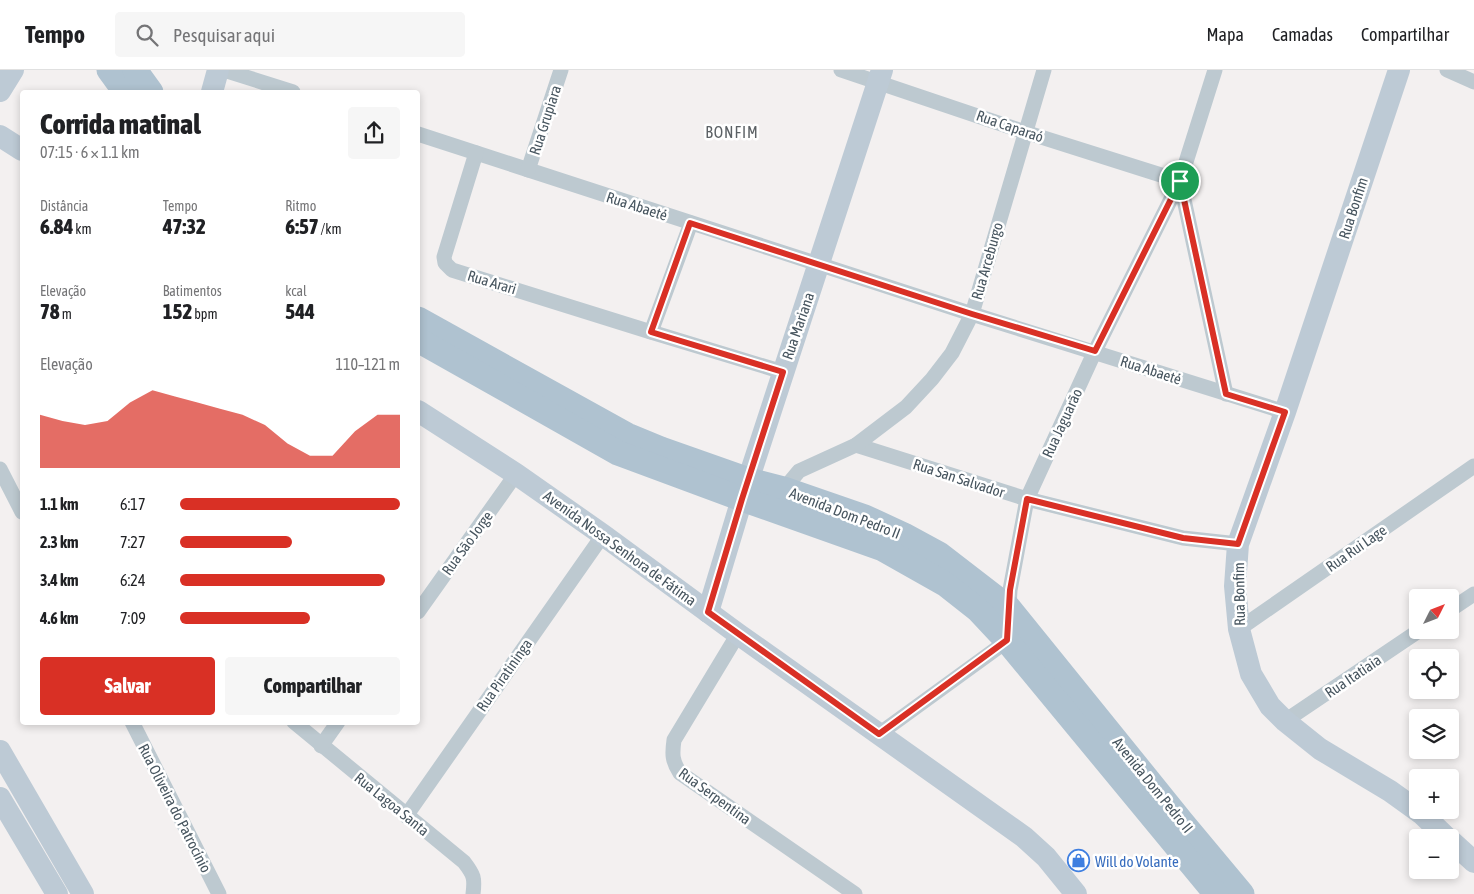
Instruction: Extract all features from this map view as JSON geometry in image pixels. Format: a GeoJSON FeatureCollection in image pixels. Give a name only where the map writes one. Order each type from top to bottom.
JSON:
{"type":"FeatureCollection","features":[{"type":"Feature","properties":{"kind":"main road"},"geometry":{"type":"LineString","coordinates":[[109,70],[124,90]]}},
{"type":"Feature","properties":{"kind":"main road"},"geometry":{"type":"LineString","coordinates":[[135,70],[150,90]]}},
{"type":"Feature","properties":{"kind":"main road","name":"Avenida Dom Pedro II"},"geometry":{"type":"LineString","coordinates":[[420,320],[627,435],[661,449],[745,490],[883,548],[945,584],[978,610],[1007,640],[1216,894]]}},
{"type":"Feature","properties":{"kind":"main road","name":"Avenida Dom Pedro II"},"geometry":{"type":"LineString","coordinates":[[420,341],[618,453],[745,490],[784,490],[865,517],[939,554],[1009,608],[1242,894]]}},
{"type":"Feature","properties":{"kind":"street"},"geometry":{"type":"LineString","coordinates":[[0,91],[13,70]]}},
{"type":"Feature","properties":{"kind":"street"},"geometry":{"type":"LineString","coordinates":[[213,90],[218,70]]}},
{"type":"Feature","properties":{"kind":"street"},"geometry":{"type":"LineString","coordinates":[[224,70],[286,90]]}},
{"type":"Feature","properties":{"kind":"street","name":"Rua Grupiara"},"geometry":{"type":"LineString","coordinates":[[528,170],[561,70]]}},
{"type":"Feature","properties":{"kind":"street","name":"Rua Caparaó"},"geometry":{"type":"LineString","coordinates":[[841,70],[880,76],[1025,132],[1180,181]]}},
{"type":"Feature","properties":{"kind":"street","name":"Rua Arceburgo"},"geometry":{"type":"LineString","coordinates":[[784,490],[799,471],[856,445],[906,407],[932,379],[952,353],[972,314],[1044,70]]}},
{"type":"Feature","properties":{"kind":"street","name":"Rua Jaguarão"},"geometry":{"type":"LineString","coordinates":[[1007,640],[1010,590],[1027,499],[1095,351],[1180,181],[1215,70]]}},
{"type":"Feature","properties":{"kind":"street","name":"Rua Bonfim"},"geometry":{"type":"LineString","coordinates":[[1399,70],[1285,412],[1238,544],[1236,586],[1238,629],[1251,674],[1270,706],[1285,721],[1320,750],[1390,791],[1422,814],[1438,829]]}},
{"type":"Feature","properties":{"kind":"street"},"geometry":{"type":"LineString","coordinates":[[1448,70],[1474,82]]}},
{"type":"Feature","properties":{"kind":"street","name":"Rua Mariana"},"geometry":{"type":"LineString","coordinates":[[708,612],[745,490],[880,76]]}},
{"type":"Feature","properties":{"kind":"street","name":"Rua Abaeté"},"geometry":{"type":"LineString","coordinates":[[420,135],[972,314],[1285,412]]}},
{"type":"Feature","properties":{"kind":"street"},"geometry":{"type":"LineString","coordinates":[[0,136],[20,149]]}},
{"type":"Feature","properties":{"kind":"street","name":"Rua Arari"},"geometry":{"type":"LineString","coordinates":[[476,153],[444,257],[445,263],[452,270],[783,372]]}},
{"type":"Feature","properties":{"kind":"street"},"geometry":{"type":"LineString","coordinates":[[1180,181],[1226,394]]}},
{"type":"Feature","properties":{"kind":"street"},"geometry":{"type":"LineString","coordinates":[[651,332],[690,223]]}},
{"type":"Feature","properties":{"kind":"street","name":"Avenida Nossa Senhora de Fátima"},"geometry":{"type":"LineString","coordinates":[[420,417],[516,474],[1024,837],[1046,858],[1076,894]]}},
{"type":"Feature","properties":{"kind":"street","name":"Rua San Salvador"},"geometry":{"type":"LineString","coordinates":[[856,445],[1027,499],[1183,538],[1238,544]]}},
{"type":"Feature","properties":{"kind":"street","name":"Rua Rui Lage"},"geometry":{"type":"LineString","coordinates":[[1238,629],[1474,466]]}},
{"type":"Feature","properties":{"kind":"street"},"geometry":{"type":"LineString","coordinates":[[0,469],[20,508]]}},
{"type":"Feature","properties":{"kind":"street","name":"Rua São Jorge"},"geometry":{"type":"LineString","coordinates":[[420,609],[516,474]]}},
{"type":"Feature","properties":{"kind":"street","name":"Rua Piratininga"},"geometry":{"type":"LineString","coordinates":[[406,816],[603,535]]}},
{"type":"Feature","properties":{"kind":"street"},"geometry":{"type":"LineString","coordinates":[[1459,604],[1474,594]]}},
{"type":"Feature","properties":{"kind":"street","name":"Rua Serpentina"},"geometry":{"type":"LineString","coordinates":[[738,634],[674,740],[672,752],[674,763],[680,773],[855,894]]}},
{"type":"Feature","properties":{"kind":"street","name":"Rua Itatiaia"},"geometry":{"type":"LineString","coordinates":[[1285,721],[1409,637]]}},
{"type":"Feature","properties":{"kind":"street"},"geometry":{"type":"LineString","coordinates":[[879,734],[1007,640]]}},
{"type":"Feature","properties":{"kind":"street","name":"Rua Oliveira do Patrocínio"},"geometry":{"type":"LineString","coordinates":[[134,725],[218,894]]}},
{"type":"Feature","properties":{"kind":"street","name":"Rua Lagoa Santa"},"geometry":{"type":"LineString","coordinates":[[298,725],[464,862],[473,874],[473,894]]}},
{"type":"Feature","properties":{"kind":"street"},"geometry":{"type":"LineString","coordinates":[[322,746],[336,725]]}},
{"type":"Feature","properties":{"kind":"street"},"geometry":{"type":"LineString","coordinates":[[0,750],[84,894]]}},
{"type":"Feature","properties":{"kind":"street"},"geometry":{"type":"LineString","coordinates":[[0,798],[57,894]]}},
{"type":"Feature","properties":{"kind":"street","name":"Rua Bonfim"},"geometry":{"type":"LineString","coordinates":[[1459,848],[1474,862]]}},
{"type":"Feature","properties":{"kind":"place","name":"Will do Volante"},"geometry":{"type":"Point","coordinates":[1079,861]}},
{"type":"Feature","properties":{"kind":"district","name":"BONFIM"},"geometry":{"type":"Point","coordinates":[732,132]}},
{"type":"Feature","properties":{"kind":"route"},"geometry":{"type":"LineString","coordinates":[[1180,181],[1226,394],[1285,412],[1238,544],[1183,538],[1027,499],[1010,590],[1007,640],[879,734],[708,612],[783,372],[651,332],[690,223],[972,314],[1095,351],[1180,181]]}}]}
